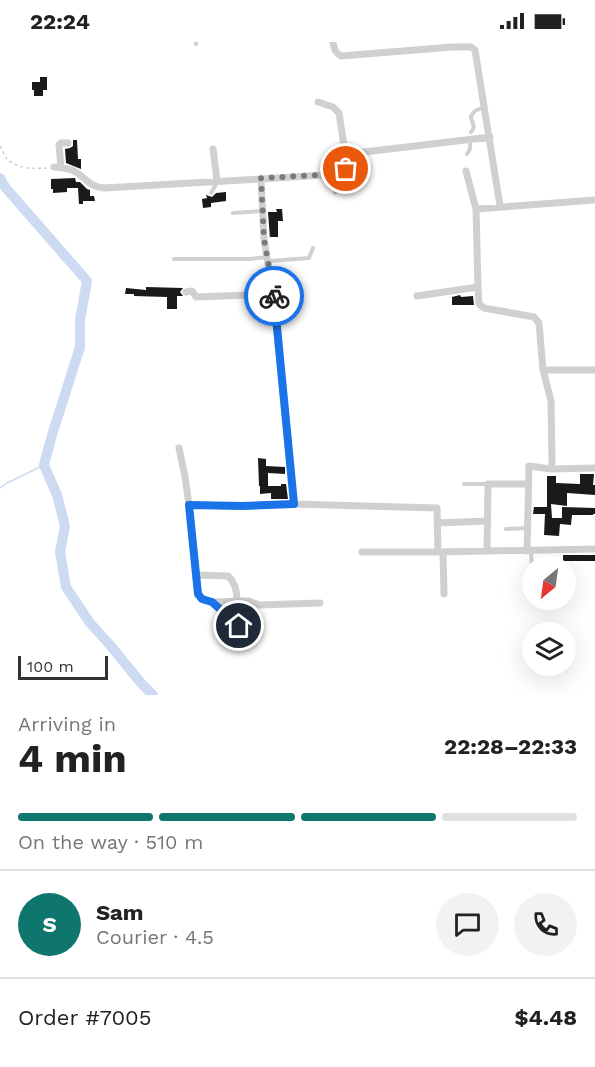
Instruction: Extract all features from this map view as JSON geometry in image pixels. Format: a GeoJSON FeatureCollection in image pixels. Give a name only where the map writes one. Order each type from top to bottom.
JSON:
{"type":"FeatureCollection","features":[{"type":"Feature","properties":{"kind":"street"},"geometry":{"type":"LineString","coordinates":[[333,42],[334,50],[341,56],[418,46],[471,47],[475,50],[500,206]]}},
{"type":"Feature","properties":{"kind":"street"},"geometry":{"type":"LineString","coordinates":[[318,102],[333,107],[339,113],[345,152],[352,157]]}},
{"type":"Feature","properties":{"kind":"street"},"geometry":{"type":"LineString","coordinates":[[68,142],[59,145],[57,167],[73,171],[90,184],[104,188],[335,174],[343,172],[356,153],[490,137]]}},
{"type":"Feature","properties":{"kind":"street"},"geometry":{"type":"LineString","coordinates":[[213,148],[218,181]]}},
{"type":"Feature","properties":{"kind":"street"},"geometry":{"type":"LineString","coordinates":[[466,171],[476,209],[479,304],[484,308],[534,317],[539,323],[543,370],[551,401],[551,469]]}},
{"type":"Feature","properties":{"kind":"street"},"geometry":{"type":"LineString","coordinates":[[261,178],[262,211],[273,294],[294,504]]}},
{"type":"Feature","properties":{"kind":"street"},"geometry":{"type":"LineString","coordinates":[[476,209],[595,200]]}},
{"type":"Feature","properties":{"kind":"street"},"geometry":{"type":"LineString","coordinates":[[417,296],[478,287]]}},
{"type":"Feature","properties":{"kind":"street"},"geometry":{"type":"LineString","coordinates":[[186,292],[192,291],[196,297],[273,294]]}},
{"type":"Feature","properties":{"kind":"street"},"geometry":{"type":"LineString","coordinates":[[543,370],[595,370]]}},
{"type":"Feature","properties":{"kind":"street"},"geometry":{"type":"LineString","coordinates":[[178,448],[189,505],[198,594],[202,599],[212,602],[249,601],[259,605],[320,603]]}},
{"type":"Feature","properties":{"kind":"street"},"geometry":{"type":"LineString","coordinates":[[529,551],[527,528],[529,466],[551,469],[595,468]]}},
{"type":"Feature","properties":{"kind":"street"},"geometry":{"type":"LineString","coordinates":[[487,552],[488,484],[528,484]]}},
{"type":"Feature","properties":{"kind":"street"},"geometry":{"type":"LineString","coordinates":[[189,505],[294,504],[436,508],[444,594]]}},
{"type":"Feature","properties":{"kind":"street"},"geometry":{"type":"LineString","coordinates":[[437,523],[487,521]]}},
{"type":"Feature","properties":{"kind":"street"},"geometry":{"type":"LineString","coordinates":[[363,552],[595,549]]}},
{"type":"Feature","properties":{"kind":"street"},"geometry":{"type":"LineString","coordinates":[[196,575],[230,577],[236,590],[237,601]]}},
{"type":"Feature","properties":{"kind":"lane"},"geometry":{"type":"LineString","coordinates":[[471,132],[475,126],[471,116],[484,106]]}},
{"type":"Feature","properties":{"kind":"lane"},"geometry":{"type":"LineString","coordinates":[[467,154],[470,149],[470,140]]}},
{"type":"Feature","properties":{"kind":"lane"},"geometry":{"type":"LineString","coordinates":[[335,174],[335,193]]}},
{"type":"Feature","properties":{"kind":"lane"},"geometry":{"type":"LineString","coordinates":[[211,193],[218,181]]}},
{"type":"Feature","properties":{"kind":"lane"},"geometry":{"type":"LineString","coordinates":[[233,213],[262,211]]}},
{"type":"Feature","properties":{"kind":"lane"},"geometry":{"type":"LineString","coordinates":[[174,259],[309,258],[313,248]]}},
{"type":"Feature","properties":{"kind":"lane"},"geometry":{"type":"LineString","coordinates":[[464,484],[488,484]]}},
{"type":"Feature","properties":{"kind":"lane"},"geometry":{"type":"LineString","coordinates":[[506,529],[527,528]]}},
{"type":"Feature","properties":{"kind":"lane"},"geometry":{"type":"LineString","coordinates":[[529,551],[530,556]]}},
{"type":"Feature","properties":{"kind":"lane"},"geometry":{"type":"LineString","coordinates":[[212,602],[239,626]]}},
{"type":"Feature","properties":{"kind":"path"},"geometry":{"type":"LineString","coordinates":[[0,146],[5,158],[20,166],[34,169],[57,167]]}},
{"type":"Feature","properties":{"kind":"building"},"geometry":{"type":"Polygon","coordinates":[[[40,77],[47,77],[47,90],[43,90],[43,96],[34,96],[32,82],[40,82],[40,77]]]}},
{"type":"Feature","properties":{"kind":"building"},"geometry":{"type":"Polygon","coordinates":[[[73,140],[77,140],[81,169],[66,163],[65,149],[73,146],[73,140]]]}},
{"type":"Feature","properties":{"kind":"building"},"geometry":{"type":"Polygon","coordinates":[[[75,178],[76,182],[80,182],[90,190],[90,196],[94,196],[95,201],[83,201],[83,204],[79,204],[78,188],[67,188],[67,192],[53,193],[51,179],[75,178]]]}},
{"type":"Feature","properties":{"kind":"building"},"geometry":{"type":"Polygon","coordinates":[[[226,192],[226,201],[211,203],[211,207],[203,208],[202,199],[207,198],[206,195],[212,197],[216,193],[226,192]]]}},
{"type":"Feature","properties":{"kind":"building"},"geometry":{"type":"Polygon","coordinates":[[[276,209],[282,209],[283,221],[278,221],[278,237],[270,237],[270,239],[268,212],[277,212],[276,209]]]}},
{"type":"Feature","properties":{"kind":"building"},"geometry":{"type":"Polygon","coordinates":[[[146,287],[183,288],[180,292],[183,296],[177,296],[177,309],[167,309],[167,297],[125,294],[126,288],[146,290],[146,287]]]}},
{"type":"Feature","properties":{"kind":"building"},"geometry":{"type":"Polygon","coordinates":[[[460,295],[461,297],[473,296],[474,305],[452,305],[452,297],[460,295]]]}},
{"type":"Feature","properties":{"kind":"building"},"geometry":{"type":"Polygon","coordinates":[[[258,458],[266,459],[266,466],[285,467],[285,474],[268,473],[268,486],[286,484],[288,499],[271,499],[271,493],[260,494],[258,458]]]}},
{"type":"Feature","properties":{"kind":"building"},"geometry":{"type":"Polygon","coordinates":[[[580,474],[594,474],[595,495],[567,493],[567,506],[551,504],[552,518],[562,518],[562,507],[595,508],[595,514],[572,515],[571,525],[560,524],[559,536],[544,535],[545,514],[533,514],[534,507],[547,507],[547,476],[556,476],[556,483],[580,484],[580,474]]]}},
{"type":"Feature","properties":{"kind":"building"},"geometry":{"type":"Polygon","coordinates":[[[595,555],[595,561],[576,561],[576,556],[563,556],[595,555]]]}},
{"type":"Feature","properties":{"kind":"waterway"},"geometry":{"type":"LineString","coordinates":[[0,178],[5,187],[87,281],[80,320],[80,347],[44,465],[57,495],[65,526],[60,552],[66,587],[90,623],[153,695]]}},
{"type":"Feature","properties":{"kind":"waterway"},"geometry":{"type":"LineString","coordinates":[[0,488],[44,465]]}},
{"type":"Feature","properties":{"kind":"way so far"},"geometry":{"type":"LineString","coordinates":[[274,296],[264,239],[261,178],[340,174],[346,169]]}},
{"type":"Feature","properties":{"kind":"route"},"geometry":{"type":"LineString","coordinates":[[239,626],[212,602],[202,599],[198,594],[189,505],[294,504],[274,296]]}}]}
